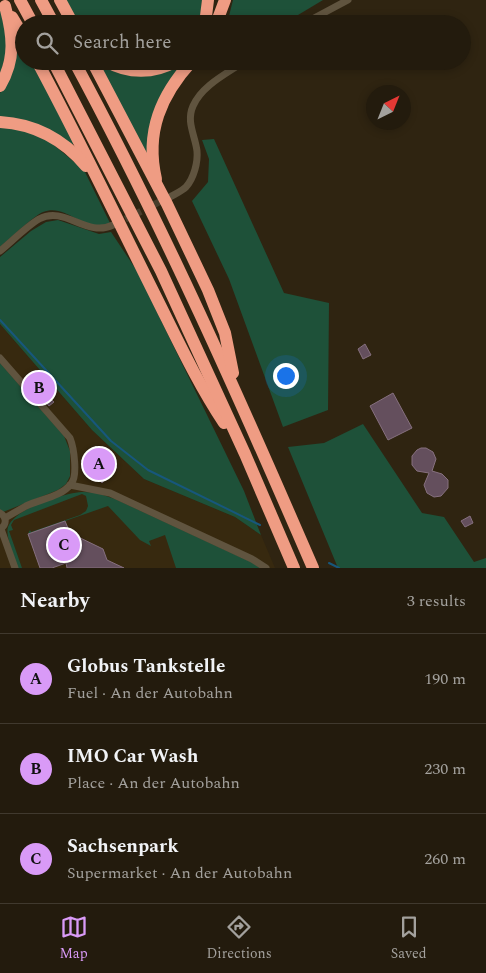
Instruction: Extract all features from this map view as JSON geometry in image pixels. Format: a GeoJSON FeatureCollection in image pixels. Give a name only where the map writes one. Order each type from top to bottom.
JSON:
{"type":"FeatureCollection","features":[{"type":"Feature","properties":{"kind":"highway"},"geometry":{"type":"LineString","coordinates":[[20,0],[28,15]]}},
{"type":"Feature","properties":{"kind":"highway"},"geometry":{"type":"LineString","coordinates":[[41,0],[49,15]]}},
{"type":"Feature","properties":{"kind":"highway"},"geometry":{"type":"LineString","coordinates":[[60,0],[68,15]]}},
{"type":"Feature","properties":{"kind":"highway"},"geometry":{"type":"LineString","coordinates":[[206,15],[208,0]]}},
{"type":"Feature","properties":{"kind":"highway"},"geometry":{"type":"LineString","coordinates":[[219,15],[225,0]]}},
{"type":"Feature","properties":{"kind":"highway"},"geometry":{"type":"LineString","coordinates":[[3,3],[15,23]]}},
{"type":"Feature","properties":{"kind":"highway"},"geometry":{"type":"LineString","coordinates":[[0,86],[10,63],[13,45],[10,24],[3,3]]}},
{"type":"Feature","properties":{"kind":"highway"},"geometry":{"type":"LineString","coordinates":[[42,70],[83,147],[117,223],[201,387],[245,454]]}},
{"type":"Feature","properties":{"kind":"highway"},"geometry":{"type":"LineString","coordinates":[[58,70],[133,215],[173,298],[245,454],[294,568]]}},
{"type":"Feature","properties":{"kind":"highway"},"geometry":{"type":"LineString","coordinates":[[79,70],[150,207],[238,395],[314,568]]}},
{"type":"Feature","properties":{"kind":"highway"},"geometry":{"type":"LineString","coordinates":[[97,70],[165,196]]}},
{"type":"Feature","properties":{"kind":"highway"},"geometry":{"type":"LineString","coordinates":[[135,70],[151,70]]}},
{"type":"Feature","properties":{"kind":"highway"},"geometry":{"type":"LineString","coordinates":[[184,70],[171,86],[158,116],[153,137],[155,175],[208,290],[225,333],[238,395]]}},
{"type":"Feature","properties":{"kind":"highway"},"geometry":{"type":"LineString","coordinates":[[0,122],[30,127],[55,138],[78,156],[99,183]]}},
{"type":"Feature","properties":{"kind":"street"},"geometry":{"type":"LineString","coordinates":[[320,15],[348,0]]}},
{"type":"Feature","properties":{"kind":"street"},"geometry":{"type":"LineString","coordinates":[[165,196],[186,187],[193,176],[197,150],[191,130],[190,118],[193,106],[199,95],[232,70]]}},
{"type":"Feature","properties":{"kind":"street"},"geometry":{"type":"LineString","coordinates":[[0,252],[39,219],[55,215],[67,217],[91,228],[98,229],[117,223]]}},
{"type":"Feature","properties":{"kind":"street"},"geometry":{"type":"LineString","coordinates":[[0,358],[70,438],[73,446],[74,480],[64,491],[2,515],[5,526],[0,529],[14,568]]}},
{"type":"Feature","properties":{"kind":"street"},"geometry":{"type":"LineString","coordinates":[[70,485],[110,493],[252,559],[266,568]]}},
{"type":"Feature","properties":{"kind":"shaded area"},"geometry":{"type":"Polygon","coordinates":[[[0,324],[92,430],[144,479],[235,517],[261,535],[275,568],[0,568],[0,324]]]}},
{"type":"Feature","properties":{"kind":"green space"},"geometry":{"type":"Polygon","coordinates":[[[66,0],[202,0],[201,15],[74,15],[66,0]]]}},
{"type":"Feature","properties":{"kind":"green space"},"geometry":{"type":"Polygon","coordinates":[[[233,0],[323,0],[298,15],[229,15],[233,0]]]}},
{"type":"Feature","properties":{"kind":"green space"},"geometry":{"type":"Polygon","coordinates":[[[0,7],[8,44],[0,77],[0,7]]]}},
{"type":"Feature","properties":{"kind":"green space"},"geometry":{"type":"Polygon","coordinates":[[[15,47],[15,70],[38,70],[75,143],[72,144],[0,118],[0,93],[7,83],[15,47]]]}},
{"type":"Feature","properties":{"kind":"green space"},"geometry":{"type":"Polygon","coordinates":[[[103,70],[180,70],[149,151],[145,154],[103,70]]]}},
{"type":"Feature","properties":{"kind":"green space"},"geometry":{"type":"Polygon","coordinates":[[[0,126],[38,132],[84,170],[110,223],[99,226],[92,225],[65,213],[51,210],[43,212],[34,218],[0,247],[0,126]]]}},
{"type":"Feature","properties":{"kind":"green space"},"geometry":{"type":"Polygon","coordinates":[[[214,139],[284,293],[329,303],[328,410],[283,427],[229,279],[192,201],[208,182],[209,159],[202,140],[214,139]]]}},
{"type":"Feature","properties":{"kind":"green space"},"geometry":{"type":"Polygon","coordinates":[[[58,220],[99,234],[111,232],[137,271],[244,491],[261,535],[235,517],[144,479],[92,430],[0,324],[0,257],[31,231],[46,222],[58,220]]]}},
{"type":"Feature","properties":{"kind":"green space"},"geometry":{"type":"Polygon","coordinates":[[[0,363],[64,436],[70,451],[70,476],[66,484],[58,490],[3,512],[0,511],[0,363]]]}},
{"type":"Feature","properties":{"kind":"green space"},"geometry":{"type":"Polygon","coordinates":[[[363,424],[422,513],[444,517],[474,562],[486,558],[486,568],[338,568],[288,447],[324,443],[363,424]]]}},
{"type":"Feature","properties":{"kind":"green space"},"geometry":{"type":"Polygon","coordinates":[[[84,492],[97,493],[115,499],[251,562],[260,568],[176,568],[165,535],[149,541],[151,546],[140,540],[108,506],[28,534],[30,530],[31,532],[80,515],[86,511],[88,506],[86,496],[82,494],[14,520],[11,525],[13,530],[9,531],[22,568],[18,568],[7,531],[13,520],[42,502],[84,492]]]}},
{"type":"Feature","properties":{"kind":"building"},"geometry":{"type":"Polygon","coordinates":[[[365,344],[371,355],[363,359],[358,349],[365,344]]]}},
{"type":"Feature","properties":{"kind":"building"},"geometry":{"type":"Polygon","coordinates":[[[36,378],[49,392],[46,394],[54,402],[49,406],[29,383],[36,378]]]}},
{"type":"Feature","properties":{"kind":"building"},"geometry":{"type":"Polygon","coordinates":[[[393,393],[412,428],[388,440],[370,406],[393,393]]]}},
{"type":"Feature","properties":{"kind":"building"},"geometry":{"type":"Polygon","coordinates":[[[96,446],[117,467],[102,483],[81,461],[96,446]]]}},
{"type":"Feature","properties":{"kind":"building"},"geometry":{"type":"Polygon","coordinates":[[[421,448],[426,448],[433,452],[436,459],[432,471],[442,474],[448,480],[448,488],[441,496],[434,497],[427,493],[424,485],[429,473],[417,471],[412,465],[412,456],[421,448]]]}},
{"type":"Feature","properties":{"kind":"building"},"geometry":{"type":"Polygon","coordinates":[[[470,516],[473,523],[465,527],[461,521],[470,516]]]}},
{"type":"Feature","properties":{"kind":"building"},"geometry":{"type":"Polygon","coordinates":[[[65,521],[70,533],[103,549],[107,560],[124,568],[67,568],[66,563],[52,568],[40,568],[28,534],[65,521]]]}},
{"type":"Feature","properties":{"kind":"waterway"},"geometry":{"type":"LineString","coordinates":[[0,320],[111,441],[148,470],[260,525]]}},
{"type":"Feature","properties":{"kind":"waterway"},"geometry":{"type":"LineString","coordinates":[[329,563],[339,568]]}},
{"type":"Feature","properties":{"kind":"tunnel"},"geometry":{"type":"LineString","coordinates":[[116,224],[167,198]]}},
{"type":"Feature","properties":{"kind":"place","name":"IMO Car Wash"},"geometry":{"type":"Point","coordinates":[39,388]}},
{"type":"Feature","properties":{"kind":"place","name":"Globus Tankstelle"},"geometry":{"type":"Point","coordinates":[99,464]}},
{"type":"Feature","properties":{"kind":"place","name":"Sachsenpark"},"geometry":{"type":"Point","coordinates":[64,545]}}]}
